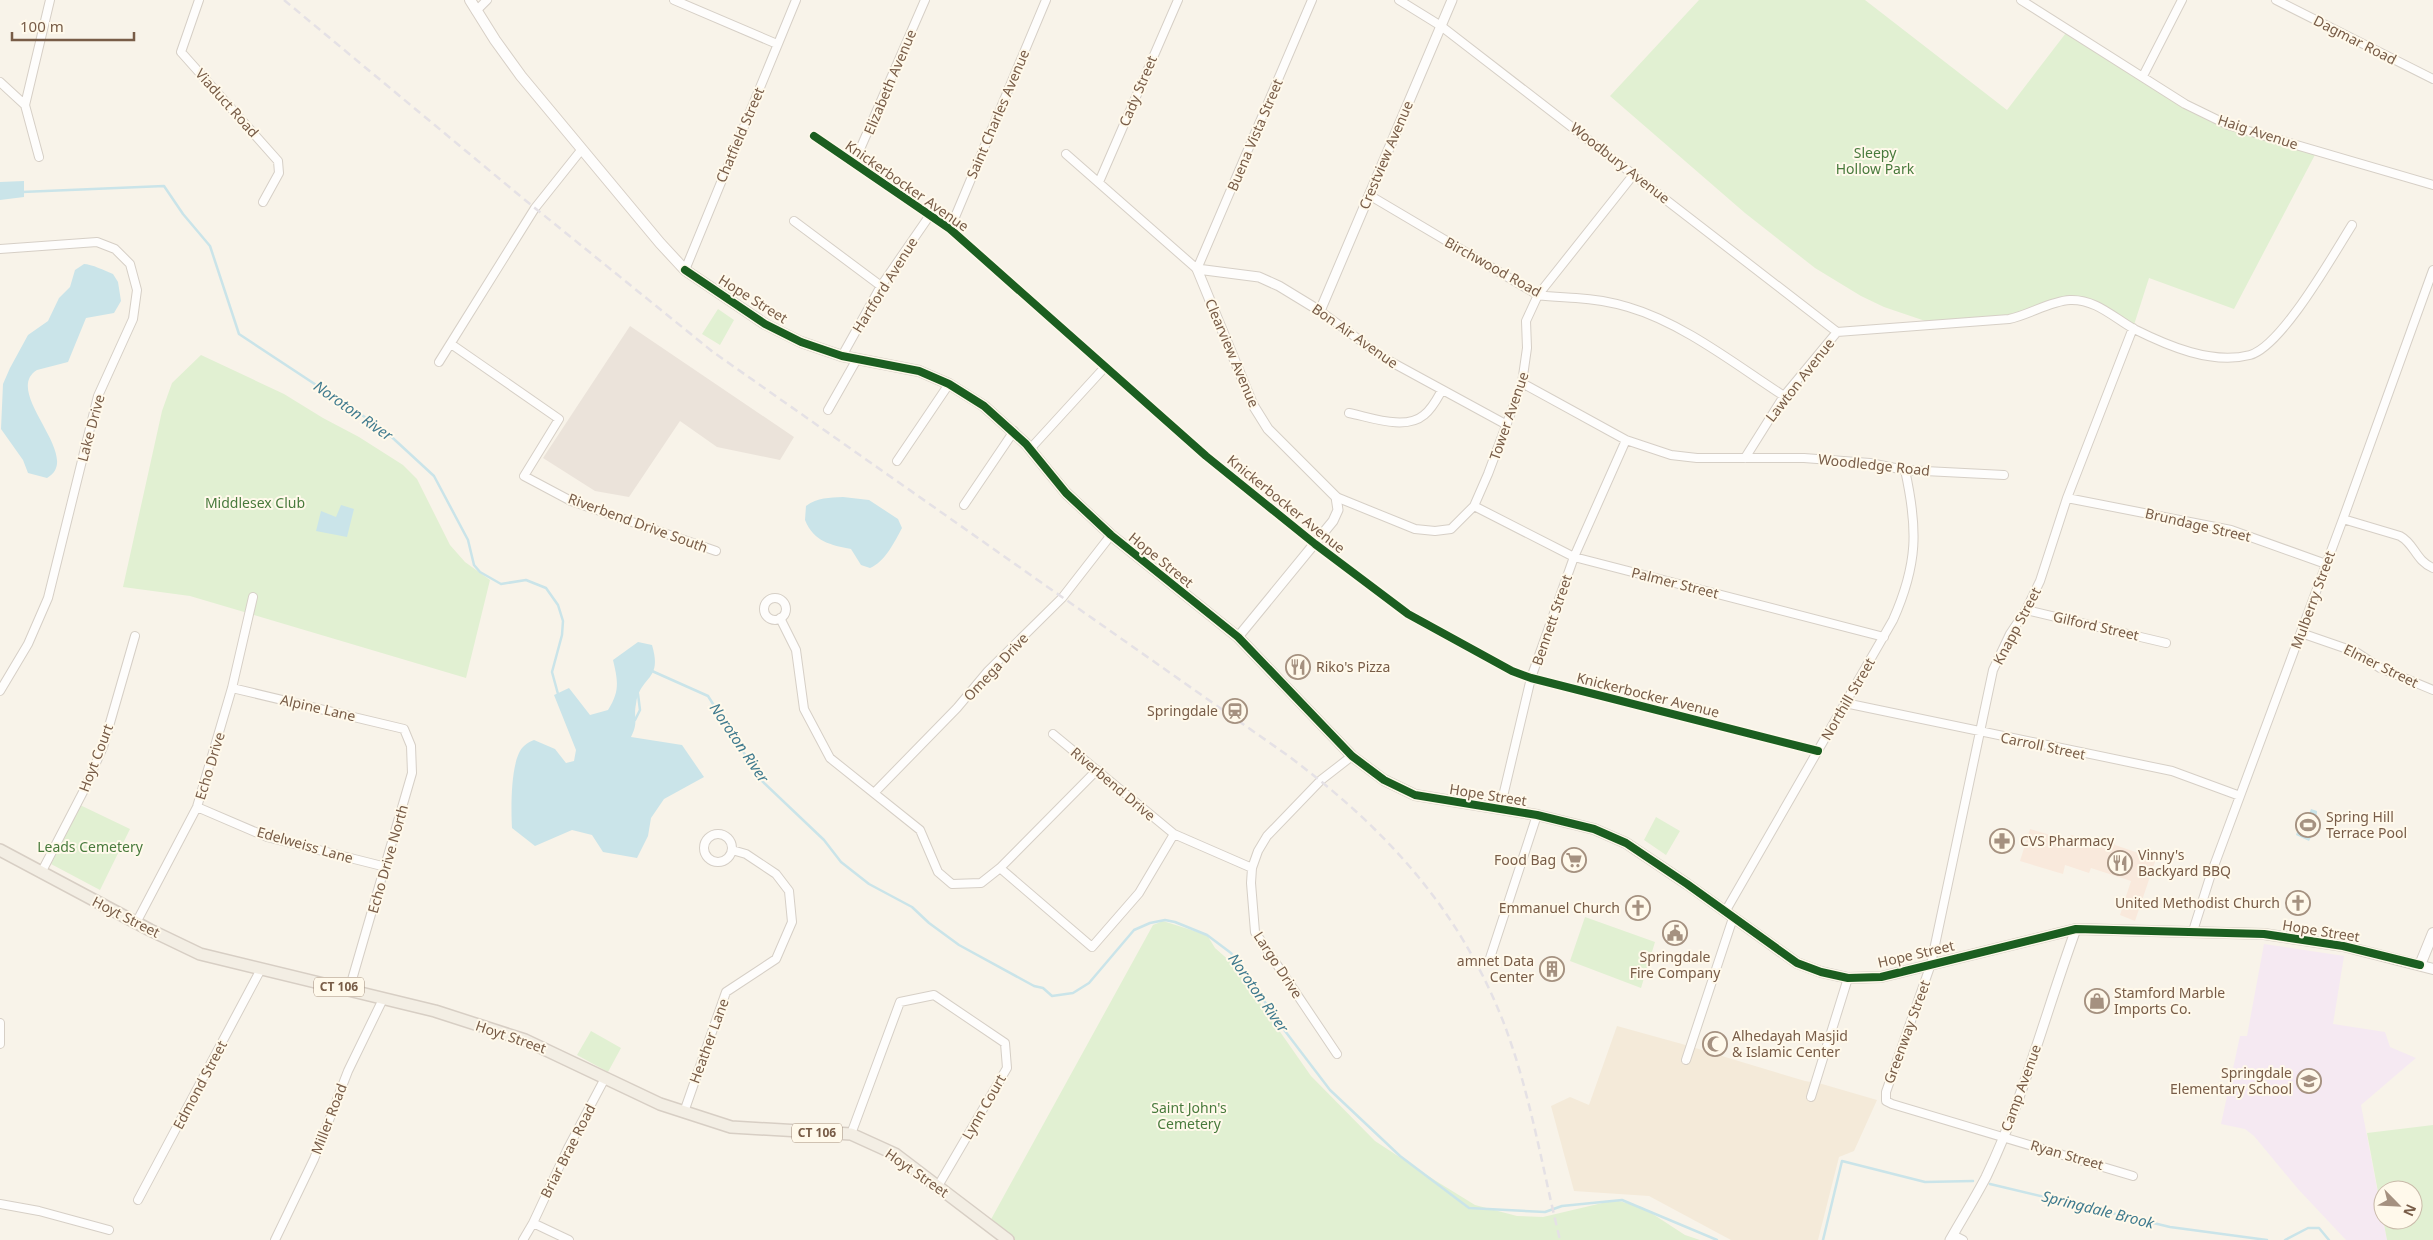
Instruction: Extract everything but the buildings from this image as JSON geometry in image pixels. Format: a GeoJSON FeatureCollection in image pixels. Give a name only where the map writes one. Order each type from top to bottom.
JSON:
{"type":"FeatureCollection","features":[{"type":"Feature","properties":{"kind":"main road","name":"Hope Street"},"geometry":{"type":"LineString","coordinates":[[470,0],[508,59],[660,243],[685,270],[765,324],[801,342],[842,356],[919,370],[949,384],[984,406],[1014,431],[1066,493],[1111,536],[1238,637],[1352,756],[1384,780],[1415,795],[1537,815],[1594,829],[1626,843],[1797,963],[1821,972],[1848,978],[1880,977],[2076,929],[2255,933],[2374,953],[2433,968]]}},
{"type":"Feature","properties":{"kind":"main road","name":"Hoyt Street"},"geometry":{"type":"LineString","coordinates":[[0,850],[136,923],[200,954],[435,1011],[528,1041],[554,1052],[604,1080],[660,1104],[731,1127],[851,1134],[895,1154],[1008,1240]]}},
{"type":"Feature","properties":{"kind":"main road"},"geometry":{"type":"LineString","coordinates":[[2420,964],[2433,933]]}},
{"type":"Feature","properties":{"kind":"street"},"geometry":{"type":"LineString","coordinates":[[39,157],[25,105],[50,0]]}},
{"type":"Feature","properties":{"kind":"street","name":"Viaduct Road"},"geometry":{"type":"LineString","coordinates":[[199,0],[181,52],[278,161],[279,173],[263,202]]}},
{"type":"Feature","properties":{"kind":"street"},"geometry":{"type":"LineString","coordinates":[[476,12],[487,0]]}},
{"type":"Feature","properties":{"kind":"street"},"geometry":{"type":"LineString","coordinates":[[674,0],[777,44]]}},
{"type":"Feature","properties":{"kind":"street","name":"Chatfield Street"},"geometry":{"type":"LineString","coordinates":[[685,270],[796,0]]}},
{"type":"Feature","properties":{"kind":"street","name":"Elizabeth Avenue"},"geometry":{"type":"LineString","coordinates":[[854,163],[925,0]]}},
{"type":"Feature","properties":{"kind":"street","name":"Saint Charles Avenue"},"geometry":{"type":"LineString","coordinates":[[950,229],[1046,0]]}},
{"type":"Feature","properties":{"kind":"street","name":"Cady Street"},"geometry":{"type":"LineString","coordinates":[[1099,182],[1178,0]]}},
{"type":"Feature","properties":{"kind":"street","name":"Buena Vista Street"},"geometry":{"type":"LineString","coordinates":[[1197,269],[1312,0]]}},
{"type":"Feature","properties":{"kind":"street","name":"Woodbury Avenue"},"geometry":{"type":"LineString","coordinates":[[1399,0],[1441,26],[1837,332]]}},
{"type":"Feature","properties":{"kind":"street","name":"Crestview Avenue"},"geometry":{"type":"LineString","coordinates":[[1320,311],[1452,0]]}},
{"type":"Feature","properties":{"kind":"street","name":"Haig Avenue"},"geometry":{"type":"LineString","coordinates":[[2021,0],[2185,104],[2228,125],[2433,185]]}},
{"type":"Feature","properties":{"kind":"street"},"geometry":{"type":"LineString","coordinates":[[2143,76],[2182,0]]}},
{"type":"Feature","properties":{"kind":"street","name":"Dagmar Road"},"geometry":{"type":"LineString","coordinates":[[2276,0],[2433,79]]}},
{"type":"Feature","properties":{"kind":"street"},"geometry":{"type":"LineString","coordinates":[[0,82],[25,105]]}},
{"type":"Feature","properties":{"kind":"street","name":"Knickerbocker Avenue"},"geometry":{"type":"LineString","coordinates":[[814,136],[950,229],[1206,456],[1315,544],[1408,614],[1512,672],[1818,751]]}},
{"type":"Feature","properties":{"kind":"street"},"geometry":{"type":"LineString","coordinates":[[439,362],[535,208],[582,149]]}},
{"type":"Feature","properties":{"kind":"street","name":"Clearview Avenue"},"geometry":{"type":"LineString","coordinates":[[1066,154],[1197,269],[1252,405],[1268,429],[1336,497]]}},
{"type":"Feature","properties":{"kind":"street","name":"Tower Avenue"},"geometry":{"type":"LineString","coordinates":[[1336,497],[1425,531],[1450,529],[1474,506],[1522,383],[1526,358],[1526,321],[1538,295],[1634,174]]}},
{"type":"Feature","properties":{"kind":"street","name":"Birchwood Road"},"geometry":{"type":"LineString","coordinates":[[1369,195],[1538,295],[1606,301],[1651,315],[1683,332],[1784,396]]}},
{"type":"Feature","properties":{"kind":"street","name":"Hartford Avenue"},"geometry":{"type":"LineString","coordinates":[[842,356],[881,286],[930,215]]}},
{"type":"Feature","properties":{"kind":"street"},"geometry":{"type":"LineString","coordinates":[[794,221],[881,286]]}},
{"type":"Feature","properties":{"kind":"street","name":"Lawton Avenue"},"geometry":{"type":"LineString","coordinates":[[1745,458],[1784,396],[1837,332],[2009,319],[2070,300],[2087,302],[2108,312],[2133,328],[2204,356],[2250,355],[2262,349],[2273,340],[2300,306],[2352,225]]}},
{"type":"Feature","properties":{"kind":"street","name":"Lake Drive"},"geometry":{"type":"LineString","coordinates":[[0,249],[97,242],[115,249],[130,264],[137,290],[132,319],[98,396],[48,598],[28,644],[0,691]]}},
{"type":"Feature","properties":{"kind":"street","name":"Bon Air Avenue"},"geometry":{"type":"LineString","coordinates":[[1197,269],[1259,277],[1279,286],[1320,311],[1384,358],[1507,425]]}},
{"type":"Feature","properties":{"kind":"street","name":"Mulberry Street"},"geometry":{"type":"LineString","coordinates":[[2193,931],[2240,796],[2344,519],[2433,270]]}},
{"type":"Feature","properties":{"kind":"street","name":"Knapp Street"},"geometry":{"type":"LineString","coordinates":[[1932,964],[1982,733],[1993,670],[2010,634],[2026,610],[2040,581],[2067,498],[2133,328]]}},
{"type":"Feature","properties":{"kind":"street","name":"Riverbend Drive South"},"geometry":{"type":"LineString","coordinates":[[451,344],[559,419],[524,476],[571,501],[716,551]]}},
{"type":"Feature","properties":{"kind":"street"},"geometry":{"type":"LineString","coordinates":[[828,410],[857,359]]}},
{"type":"Feature","properties":{"kind":"street"},"geometry":{"type":"LineString","coordinates":[[1030,449],[1105,367]]}},
{"type":"Feature","properties":{"kind":"street"},"geometry":{"type":"LineString","coordinates":[[1522,383],[1626,440],[1671,456],[1745,458]]}},
{"type":"Feature","properties":{"kind":"street"},"geometry":{"type":"LineString","coordinates":[[897,461],[949,384]]}},
{"type":"Feature","properties":{"kind":"street"},"geometry":{"type":"LineString","coordinates":[[1349,413],[1394,422],[1417,420],[1432,407],[1442,390]]}},
{"type":"Feature","properties":{"kind":"street"},"geometry":{"type":"LineString","coordinates":[[964,505],[1014,431]]}},
{"type":"Feature","properties":{"kind":"street","name":"Bennett Street"},"geometry":{"type":"LineString","coordinates":[[1500,809],[1532,678],[1574,557],[1626,440]]}},
{"type":"Feature","properties":{"kind":"street","name":"Woodledge Road"},"geometry":{"type":"LineString","coordinates":[[1745,458],[1812,459],[1870,463],[1905,470],[2004,475]]}},
{"type":"Feature","properties":{"kind":"street","name":"Northill Street"},"geometry":{"type":"LineString","coordinates":[[1686,1060],[1729,915],[1818,751],[1884,636],[1902,600],[1912,561],[1914,522],[1905,470]]}},
{"type":"Feature","properties":{"kind":"street"},"geometry":{"type":"LineString","coordinates":[[1238,637],[1334,521],[1338,510],[1336,497]]}},
{"type":"Feature","properties":{"kind":"street","name":"Brundage Street"},"geometry":{"type":"LineString","coordinates":[[2067,498],[2231,530],[2326,564]]}},
{"type":"Feature","properties":{"kind":"street","name":"Palmer Street"},"geometry":{"type":"LineString","coordinates":[[1474,506],[1574,557],[1884,636]]}},
{"type":"Feature","properties":{"kind":"street"},"geometry":{"type":"LineString","coordinates":[[2344,519],[2404,539],[2420,560],[2433,568]]}},
{"type":"Feature","properties":{"kind":"street","name":"Omega Drive"},"geometry":{"type":"LineString","coordinates":[[874,793],[958,708],[988,671],[1062,598],[1111,536]]}},
{"type":"Feature","properties":{"kind":"street","name":"Echo Drive"},"geometry":{"type":"LineString","coordinates":[[136,923],[197,807],[232,688],[253,597]]}},
{"type":"Feature","properties":{"kind":"street","name":"Gilford Street"},"geometry":{"type":"LineString","coordinates":[[2026,610],[2166,643]]}},
{"type":"Feature","properties":{"kind":"street"},"geometry":{"type":"LineString","coordinates":[[780,618],[796,650],[804,709],[828,754],[920,830],[938,872],[952,884],[981,883],[1000,868],[1097,770]]}},
{"type":"Feature","properties":{"kind":"street","name":"Elmer Street"},"geometry":{"type":"LineString","coordinates":[[2301,633],[2356,652],[2392,674],[2433,690]]}},
{"type":"Feature","properties":{"kind":"street","name":"Hoyt Court"},"geometry":{"type":"LineString","coordinates":[[41,873],[83,792],[103,747],[135,636]]}},
{"type":"Feature","properties":{"kind":"street","name":"Alpine Lane"},"geometry":{"type":"LineString","coordinates":[[232,688],[404,728]]}},
{"type":"Feature","properties":{"kind":"street","name":"Carroll Street"},"geometry":{"type":"LineString","coordinates":[[1845,703],[2172,771],[2240,796]]}},
{"type":"Feature","properties":{"kind":"street","name":"Echo Drive North"},"geometry":{"type":"LineString","coordinates":[[349,990],[412,773],[411,746],[404,728]]}},
{"type":"Feature","properties":{"kind":"street","name":"Riverbend Drive"},"geometry":{"type":"LineString","coordinates":[[1053,734],[1174,834],[1252,868]]}},
{"type":"Feature","properties":{"kind":"street","name":"Largo Drive"},"geometry":{"type":"LineString","coordinates":[[1338,1054],[1254,932],[1252,868],[1262,843],[1286,815],[1321,780],[1352,756]]}},
{"type":"Feature","properties":{"kind":"street","name":"Edelweiss Lane"},"geometry":{"type":"LineString","coordinates":[[197,807],[267,837],[386,867]]}},
{"type":"Feature","properties":{"kind":"street"},"geometry":{"type":"LineString","coordinates":[[1490,958],[1537,815]]}},
{"type":"Feature","properties":{"kind":"street"},"geometry":{"type":"LineString","coordinates":[[1000,868],[1092,947],[1139,894],[1174,834]]}},
{"type":"Feature","properties":{"kind":"street","name":"Heather Lane"},"geometry":{"type":"LineString","coordinates":[[684,1112],[726,992],[776,959],[792,922],[789,891],[776,874],[746,854],[732,850]]}},
{"type":"Feature","properties":{"kind":"street","name":"Camp Avenue"},"geometry":{"type":"LineString","coordinates":[[1951,1238],[1986,1177],[2003,1137],[2032,1060],[2076,929]]}},
{"type":"Feature","properties":{"kind":"street","name":"Greenway Street"},"geometry":{"type":"LineString","coordinates":[[1886,1101],[1886,1092],[1932,964]]}},
{"type":"Feature","properties":{"kind":"street","name":"Edmond Street"},"geometry":{"type":"LineString","coordinates":[[138,1200],[261,969]]}},
{"type":"Feature","properties":{"kind":"street"},"geometry":{"type":"LineString","coordinates":[[1811,1097],[1848,978]]}},
{"type":"Feature","properties":{"kind":"street","name":"Lynn Court"},"geometry":{"type":"LineString","coordinates":[[851,1134],[900,1002],[934,996],[1005,1043],[1007,1068],[938,1186]]}},
{"type":"Feature","properties":{"kind":"street","name":"Miller Road"},"geometry":{"type":"LineString","coordinates":[[275,1240],[314,1159],[348,1071],[383,999]]}},
{"type":"Feature","properties":{"kind":"street"},"geometry":{"type":"LineString","coordinates":[[0,1023],[0,1044]]}},
{"type":"Feature","properties":{"kind":"street","name":"Briar Brae Road"},"geometry":{"type":"LineString","coordinates":[[524,1240],[568,1148],[604,1080]]}},
{"type":"Feature","properties":{"kind":"street","name":"Ryan Street"},"geometry":{"type":"LineString","coordinates":[[1886,1101],[2133,1176]]}},
{"type":"Feature","properties":{"kind":"street"},"geometry":{"type":"LineString","coordinates":[[0,1204],[40,1211],[109,1230]]}},
{"type":"Feature","properties":{"kind":"street"},"geometry":{"type":"LineString","coordinates":[[533,1223],[569,1240]]}},
{"type":"Feature","properties":{"kind":"street"},"geometry":{"type":"LineString","coordinates":[[1951,1238],[1963,1240]]}},
{"type":"Feature","properties":{"kind":"shaded area"},"geometry":{"type":"Polygon","coordinates":[[[630,326],[794,437],[780,460],[717,447],[680,421],[629,497],[595,491],[543,458],[630,326]]]}},
{"type":"Feature","properties":{"kind":"shaded area"},"geometry":{"type":"Polygon","coordinates":[[[2030,829],[2069,841],[2071,835],[2094,841],[2114,842],[2115,845],[2156,859],[2135,921],[2120,915],[2131,881],[2091,868],[2089,873],[2065,865],[2063,874],[2020,861],[2030,829]]]}},
{"type":"Feature","properties":{"kind":"shaded area","name":"Springdale Elementary School"},"geometry":{"type":"Polygon","coordinates":[[[2264,944],[2344,956],[2333,1024],[2385,1032],[2390,1047],[2416,1058],[2361,1105],[2375,1180],[2373,1180],[2373,1230],[2385,1230],[2387,1240],[2346,1240],[2298,1189],[2254,1136],[2245,1129],[2221,1124],[2240,1036],[2247,1036],[2264,944]]]}},
{"type":"Feature","properties":{"kind":"shaded area"},"geometry":{"type":"Polygon","coordinates":[[[1617,1026],[1877,1100],[1854,1151],[1839,1157],[1818,1240],[1731,1240],[1649,1196],[1574,1191],[1551,1106],[1570,1097],[1589,1105],[1617,1026]]]}},
{"type":"Feature","properties":{"kind":"green space","name":"Sleepy Hollow Park"},"geometry":{"type":"Polygon","coordinates":[[[1699,0],[1865,0],[2007,110],[2069,29],[2210,116],[2317,151],[2234,309],[2149,278],[2133,328],[2108,311],[2070,300],[2023,316],[1940,326],[1884,307],[1861,296],[1815,268],[1745,213],[1610,96],[1699,0]]]}},
{"type":"Feature","properties":{"kind":"green space"},"geometry":{"type":"Polygon","coordinates":[[[718,309],[734,320],[720,345],[702,334],[718,309]]]}},
{"type":"Feature","properties":{"kind":"green space","name":"Middlesex Club"},"geometry":{"type":"Polygon","coordinates":[[[201,355],[284,394],[359,437],[403,465],[417,479],[450,545],[465,562],[490,580],[466,678],[190,596],[123,587],[162,411],[172,383],[201,355]]]}},
{"type":"Feature","properties":{"kind":"green space","name":"Leads Cemetery"},"geometry":{"type":"Polygon","coordinates":[[[80,805],[130,829],[100,890],[51,864],[80,805]]]}},
{"type":"Feature","properties":{"kind":"green space"},"geometry":{"type":"Polygon","coordinates":[[[1656,817],[1680,831],[1666,855],[1644,840],[1656,817]]]}},
{"type":"Feature","properties":{"kind":"green space"},"geometry":{"type":"Polygon","coordinates":[[[1585,917],[1655,942],[1641,988],[1570,961],[1585,917]]]}},
{"type":"Feature","properties":{"kind":"green space","name":"Saint John's Cemetery"},"geometry":{"type":"Polygon","coordinates":[[[1163,921],[1207,935],[1215,948],[1241,971],[1262,1006],[1311,1076],[1375,1141],[1475,1205],[1517,1216],[1543,1217],[1615,1200],[1642,1207],[1685,1235],[1700,1240],[1013,1240],[989,1223],[1153,925],[1163,921]]]}},
{"type":"Feature","properties":{"kind":"green space"},"geometry":{"type":"Polygon","coordinates":[[[591,1031],[621,1048],[608,1072],[577,1055],[591,1031]]]}},
{"type":"Feature","properties":{"kind":"green space"},"geometry":{"type":"Polygon","coordinates":[[[2433,1125],[2433,1240],[2387,1240],[2385,1230],[2423,1230],[2423,1180],[2376,1180],[2367,1133],[2433,1125]]]}},
{"type":"Feature","properties":{"kind":"water"},"geometry":{"type":"Polygon","coordinates":[[[24,181],[24,197],[0,200],[0,182],[24,181]]]}},
{"type":"Feature","properties":{"kind":"water"},"geometry":{"type":"Polygon","coordinates":[[[84,264],[113,274],[118,282],[121,301],[114,313],[86,318],[68,362],[37,370],[29,380],[29,393],[34,408],[51,440],[56,455],[56,468],[47,478],[28,473],[23,460],[1,429],[3,384],[28,335],[48,321],[59,298],[70,287],[75,270],[84,264]]]}},
{"type":"Feature","properties":{"kind":"water"},"geometry":{"type":"Polygon","coordinates":[[[843,497],[869,500],[898,519],[902,528],[885,556],[870,568],[861,565],[851,549],[830,544],[818,538],[805,520],[806,506],[810,503],[824,498],[843,497]]]}},
{"type":"Feature","properties":{"kind":"water"},"geometry":{"type":"Polygon","coordinates":[[[341,505],[354,509],[347,537],[316,531],[321,511],[336,517],[341,505]]]}},
{"type":"Feature","properties":{"kind":"water"},"geometry":{"type":"Polygon","coordinates":[[[638,642],[652,645],[655,666],[650,678],[638,695],[635,709],[635,727],[631,737],[682,745],[704,777],[664,799],[651,818],[648,836],[637,858],[603,852],[592,835],[572,830],[535,846],[512,828],[512,785],[519,752],[525,745],[534,740],[555,749],[566,763],[574,761],[576,750],[554,695],[569,688],[590,715],[608,710],[615,697],[617,686],[613,660],[638,642]]]}},
{"type":"Feature","properties":{"kind":"water","name":"Spring Hill Terrace Pool"},"geometry":{"type":"Polygon","coordinates":[[[2311,809],[2317,811],[2316,827],[2309,841],[2296,835],[2301,821],[2306,822],[2311,809]]]}},
{"type":"Feature","properties":{"kind":"waterway","name":"Noroton River"},"geometry":{"type":"LineString","coordinates":[[22,192],[164,186],[183,214],[210,246],[239,334],[383,429],[434,476],[468,540],[474,565],[480,572],[501,584],[526,580],[546,588],[558,605],[563,621],[562,635],[552,672],[558,694]]}},
{"type":"Feature","properties":{"kind":"waterway","name":"Noroton River"},"geometry":{"type":"LineString","coordinates":[[652,671],[708,696],[761,780],[824,840],[841,862],[869,884],[912,907],[929,923],[959,945],[1034,986],[1043,988],[1052,996],[1073,993],[1089,983],[1134,930],[1150,923],[1165,920],[1175,922],[1207,935],[1231,953],[1285,1031],[1330,1090],[1400,1156],[1469,1208],[1545,1212],[1562,1206],[1622,1200],[1717,1240]]}},
{"type":"Feature","properties":{"kind":"waterway","name":"Noroton River"},"geometry":{"type":"LineString","coordinates":[[635,720],[640,710],[638,694]]}},
{"type":"Feature","properties":{"kind":"waterway","name":"Springdale Brook"},"geometry":{"type":"LineString","coordinates":[[1823,1240],[1842,1161],[1925,1182],[1973,1181]]}},
{"type":"Feature","properties":{"kind":"waterway","name":"Springdale Brook"},"geometry":{"type":"LineString","coordinates":[[1990,1184],[2170,1227],[2267,1240]]}},
{"type":"Feature","properties":{"kind":"waterway","name":"Springdale Brook"},"geometry":{"type":"LineString","coordinates":[[2285,1240],[2308,1228],[2319,1228],[2329,1240]]}},
{"type":"Feature","properties":{"kind":"railway"},"geometry":{"type":"LineString","coordinates":[[284,0],[525,200],[713,352],[1287,755],[1322,782],[1386,841],[1415,872],[1464,941],[1485,980],[1503,1021],[1521,1074],[1560,1240]]}},
{"type":"Feature","properties":{"kind":"cycle path"},"geometry":{"type":"LineString","coordinates":[[814,136],[950,229],[1206,456],[1315,544],[1408,614],[1512,671],[1531,678],[1818,751]]}},
{"type":"Feature","properties":{"kind":"cycle path"},"geometry":{"type":"LineString","coordinates":[[685,270],[765,324],[801,342],[842,356],[919,371],[949,384],[984,406],[1026,444],[1066,493],[1111,535],[1238,637],[1352,756],[1384,780],[1415,795],[1537,815],[1594,829],[1626,843],[1797,963],[1821,972],[1848,978],[1881,977],[2076,929],[2264,934],[2343,946],[2420,965]]}},
{"type":"Feature","properties":{"kind":"place","name":"Riko's Pizza"},"geometry":{"type":"Point","coordinates":[1298,667]}},
{"type":"Feature","properties":{"kind":"place","name":"Springdale"},"geometry":{"type":"Point","coordinates":[1235,711]}},
{"type":"Feature","properties":{"kind":"place","name":"Spring Hill Terrace Pool"},"geometry":{"type":"Point","coordinates":[2308,825]}},
{"type":"Feature","properties":{"kind":"place","name":"CVS Pharmacy"},"geometry":{"type":"Point","coordinates":[2002,841]}},
{"type":"Feature","properties":{"kind":"place","name":"Food Bag"},"geometry":{"type":"Point","coordinates":[1574,860]}},
{"type":"Feature","properties":{"kind":"place","name":"Vinny's Backyard BBQ"},"geometry":{"type":"Point","coordinates":[2120,863]}},
{"type":"Feature","properties":{"kind":"place","name":"United Methodist Church"},"geometry":{"type":"Point","coordinates":[2298,903]}},
{"type":"Feature","properties":{"kind":"place","name":"Emmanuel Church"},"geometry":{"type":"Point","coordinates":[1638,908]}},
{"type":"Feature","properties":{"kind":"place","name":"Springdale Fire Company"},"geometry":{"type":"Point","coordinates":[1675,933]}},
{"type":"Feature","properties":{"kind":"place","name":"amnet Data Center"},"geometry":{"type":"Point","coordinates":[1552,969]}},
{"type":"Feature","properties":{"kind":"place","name":"Stamford Marble Imports Co."},"geometry":{"type":"Point","coordinates":[2097,1001]}},
{"type":"Feature","properties":{"kind":"place","name":"Alhedayah Masjid & Islamic Center"},"geometry":{"type":"Point","coordinates":[1715,1044]}},
{"type":"Feature","properties":{"kind":"place","name":"Springdale Elementary School"},"geometry":{"type":"Point","coordinates":[2309,1081]}}]}
